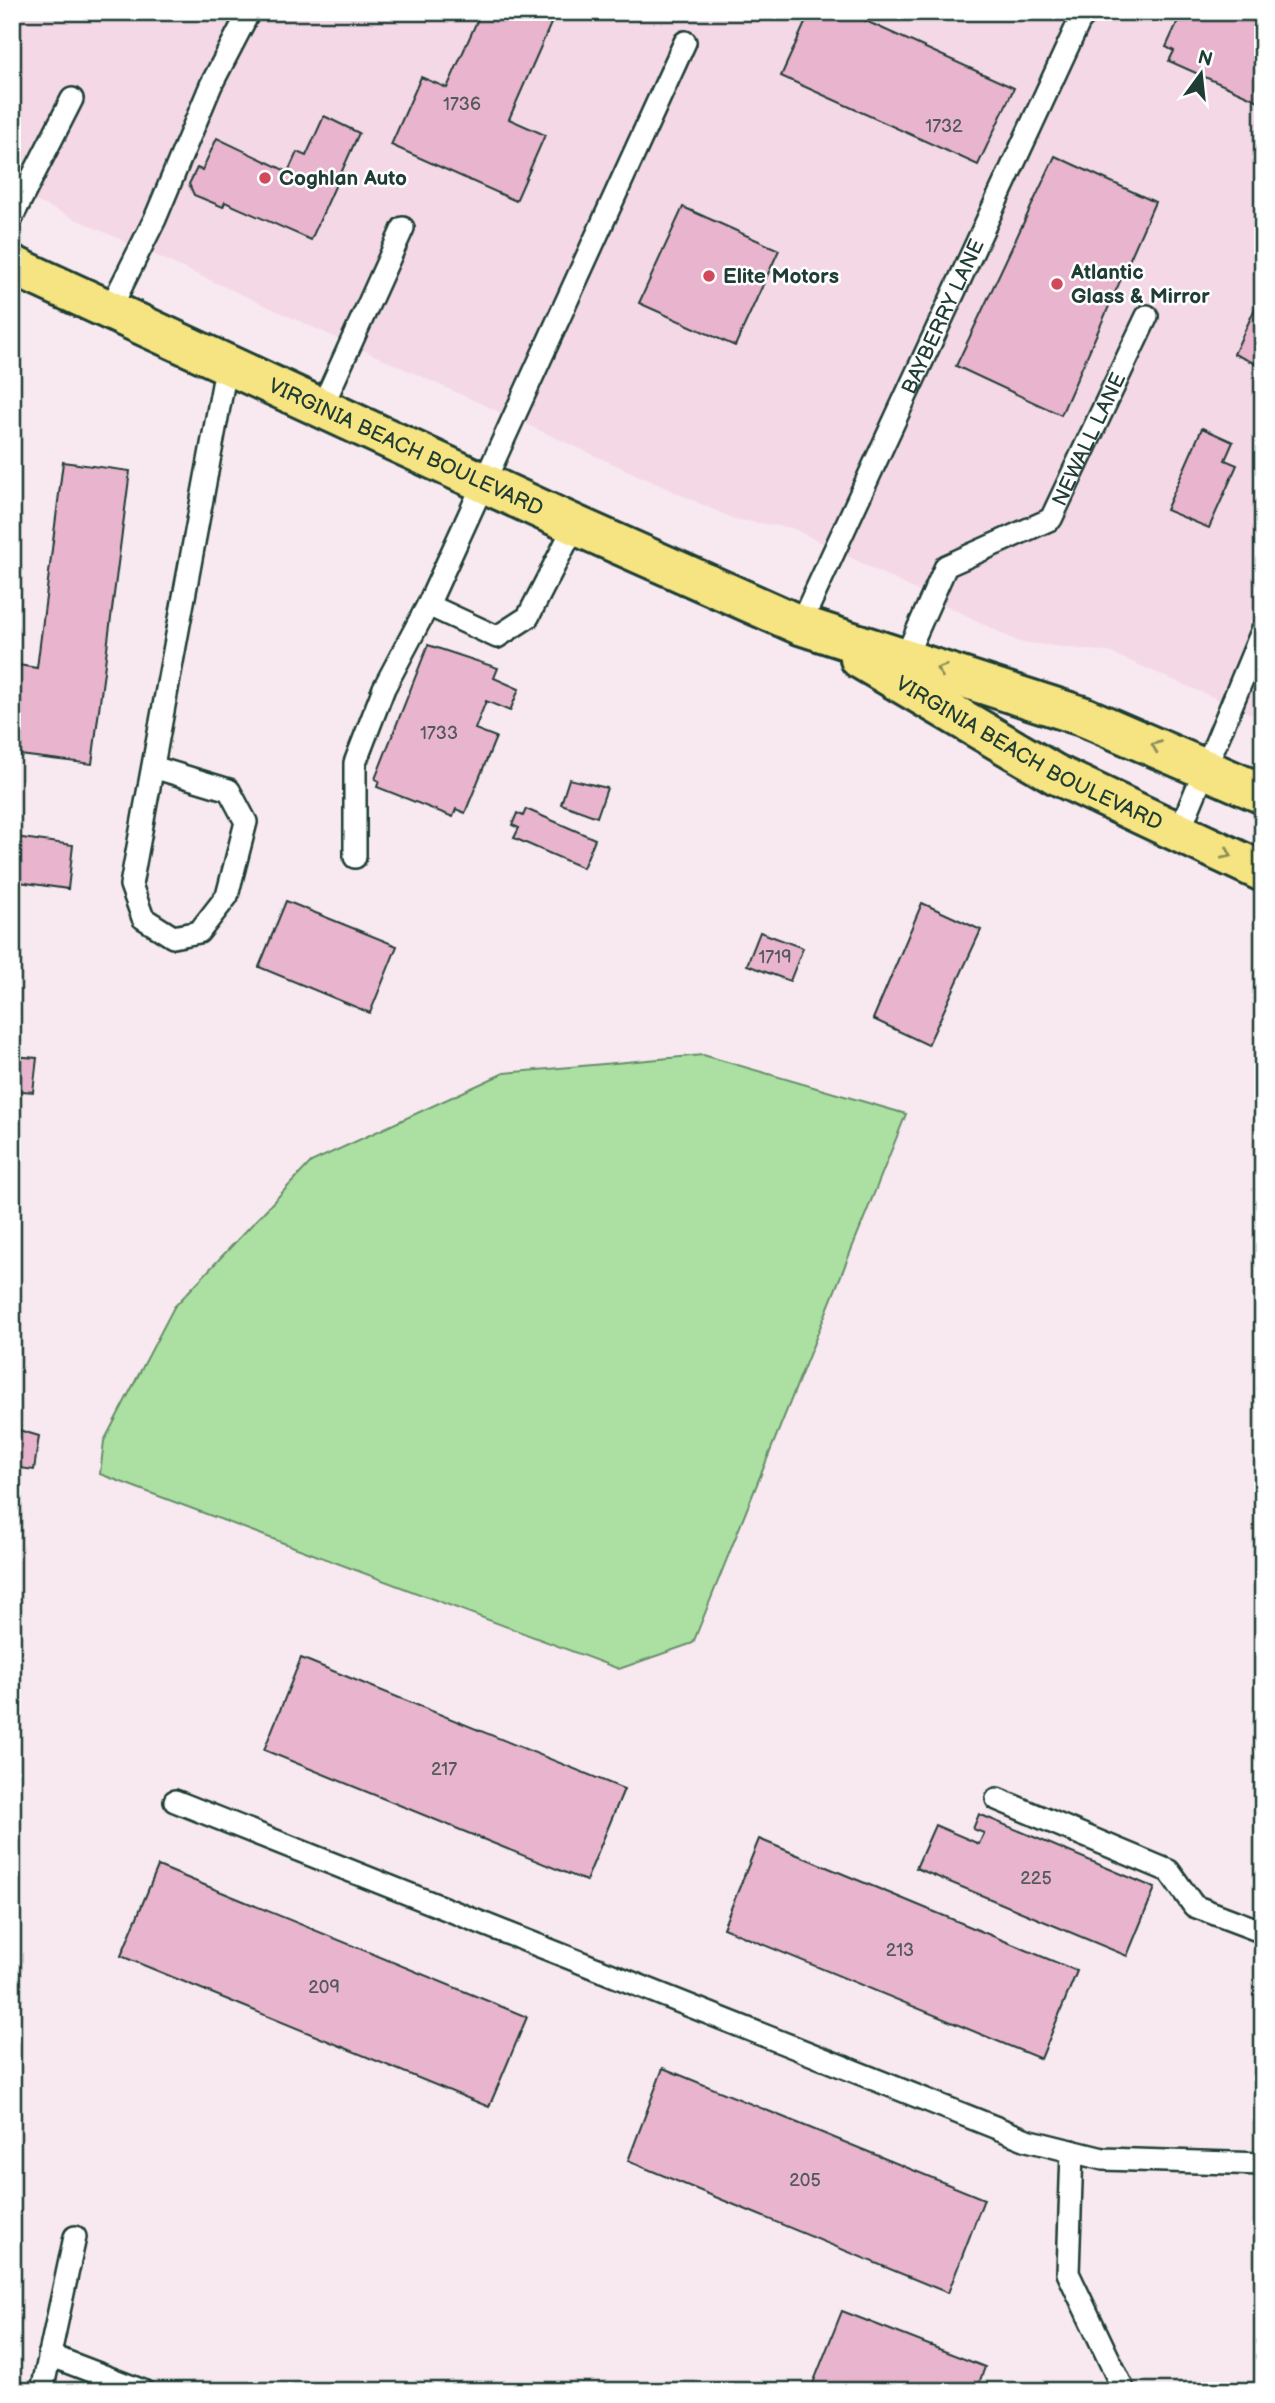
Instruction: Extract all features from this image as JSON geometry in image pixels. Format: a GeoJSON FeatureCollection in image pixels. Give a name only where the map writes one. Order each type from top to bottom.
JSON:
{"type":"FeatureCollection","features":[{"type":"Feature","properties":{"kind":"main road","name":"VIRGINIA BEACH BOULEVARD"},"geometry":{"type":"LineString","coordinates":[[12,265],[575,526],[800,625],[1082,716],[1263,794]]}},
{"type":"Feature","properties":{"kind":"main road","name":"VIRGINIA BEACH BOULEVARD"},"geometry":{"type":"LineString","coordinates":[[800,625],[1055,774],[1263,872]]}},
{"type":"Feature","properties":{"kind":"lane"},"geometry":{"type":"LineString","coordinates":[[110,309],[155,219],[211,85],[249,12]]}},
{"type":"Feature","properties":{"kind":"lane","name":"BAYBERRY LANE"},"geometry":{"type":"LineString","coordinates":[[800,625],[1079,22],[1088,12]]}},
{"type":"Feature","properties":{"kind":"lane"},"geometry":{"type":"LineString","coordinates":[[355,857],[355,764],[384,688],[428,605],[685,42]]}},
{"type":"Feature","properties":{"kind":"lane"},"geometry":{"type":"LineString","coordinates":[[12,217],[72,99]]}},
{"type":"Feature","properties":{"kind":"lane"},"geometry":{"type":"LineString","coordinates":[[321,407],[403,228]]}},
{"type":"Feature","properties":{"kind":"lane","name":"NEWALL LANE"},"geometry":{"type":"LineString","coordinates":[[905,658],[946,566],[1051,519],[1147,316]]}},
{"type":"Feature","properties":{"kind":"lane"},"geometry":{"type":"LineString","coordinates":[[153,767],[229,790],[246,822],[227,896],[199,932],[173,937],[144,918],[131,886],[153,767],[228,363]]}},
{"type":"Feature","properties":{"kind":"lane"},"geometry":{"type":"LineString","coordinates":[[428,605],[497,638],[528,617],[575,526]]}},
{"type":"Feature","properties":{"kind":"lane"},"geometry":{"type":"LineString","coordinates":[[1179,832],[1205,768],[1255,664],[1263,629]]}},
{"type":"Feature","properties":{"kind":"lane"},"geometry":{"type":"LineString","coordinates":[[997,1799],[1170,1871],[1194,1906],[1263,1932]]}},
{"type":"Feature","properties":{"kind":"lane"},"geometry":{"type":"LineString","coordinates":[[175,1801],[1027,2140],[1103,2159],[1263,2164]]}},
{"type":"Feature","properties":{"kind":"lane"},"geometry":{"type":"LineString","coordinates":[[1072,2151],[1068,2273],[1124,2391]]}},
{"type":"Feature","properties":{"kind":"lane"},"geometry":{"type":"LineString","coordinates":[[41,2391],[75,2237]]}},
{"type":"Feature","properties":{"kind":"lane"},"geometry":{"type":"LineString","coordinates":[[49,2356],[143,2391]]}},
{"type":"Feature","properties":{"kind":"shaded area"},"geometry":{"type":"Polygon","coordinates":[[[12,12],[1263,12],[1263,719],[1109,652],[1019,642],[792,528],[734,519],[12,190],[12,12]]]}},
{"type":"Feature","properties":{"kind":"green space"},"geometry":{"type":"Polygon","coordinates":[[[703,1055],[906,1114],[693,1643],[619,1669],[100,1474],[104,1441],[174,1307],[311,1162],[504,1073],[703,1055]]]}},
{"type":"Feature","properties":{"kind":"building"},"geometry":{"type":"Polygon","coordinates":[[[481,12],[556,12],[509,119],[545,135],[516,201],[391,145],[421,77],[447,88],[481,12]]]}},
{"type":"Feature","properties":{"kind":"building"},"geometry":{"type":"Polygon","coordinates":[[[810,12],[846,12],[1014,88],[978,165],[781,76],[810,12]]]}},
{"type":"Feature","properties":{"kind":"building"},"geometry":{"type":"Polygon","coordinates":[[[1182,12],[1263,12],[1263,103],[1169,61],[1174,51],[1166,47],[1182,12]]]}},
{"type":"Feature","properties":{"kind":"building","name":"Coghlan Auto"},"geometry":{"type":"Polygon","coordinates":[[[324,116],[359,133],[311,240],[225,202],[223,207],[194,195],[189,184],[197,168],[202,170],[217,138],[288,172],[297,152],[306,156],[324,116]]]}},
{"type":"Feature","properties":{"kind":"building","name":"Atlantic Glass & Mirror"},"geometry":{"type":"Polygon","coordinates":[[[1055,156],[1155,202],[1061,415],[956,366],[1055,156]]]}},
{"type":"Feature","properties":{"kind":"building","name":"Elite Motors"},"geometry":{"type":"Polygon","coordinates":[[[683,207],[779,250],[735,346],[639,303],[683,207]]]}},
{"type":"Feature","properties":{"kind":"building"},"geometry":{"type":"Polygon","coordinates":[[[1263,291],[1263,367],[1234,354],[1263,291]]]}},
{"type":"Feature","properties":{"kind":"building"},"geometry":{"type":"Polygon","coordinates":[[[1202,428],[1233,442],[1225,460],[1237,465],[1209,528],[1166,510],[1202,428]]]}},
{"type":"Feature","properties":{"kind":"building"},"geometry":{"type":"Polygon","coordinates":[[[63,462],[130,471],[92,764],[12,754],[12,664],[37,668],[63,462]]]}},
{"type":"Feature","properties":{"kind":"building"},"geometry":{"type":"Polygon","coordinates":[[[428,645],[498,668],[494,678],[519,689],[510,711],[486,701],[475,729],[496,737],[465,813],[456,809],[453,817],[377,787],[379,781],[375,779],[428,645]]]}},
{"type":"Feature","properties":{"kind":"building"},"geometry":{"type":"Polygon","coordinates":[[[569,779],[607,788],[597,817],[561,804],[569,779]]]}},
{"type":"Feature","properties":{"kind":"building"},"geometry":{"type":"Polygon","coordinates":[[[526,809],[595,839],[583,868],[514,838],[519,828],[512,825],[517,813],[523,816],[526,809]]]}},
{"type":"Feature","properties":{"kind":"building"},"geometry":{"type":"Polygon","coordinates":[[[15,837],[73,845],[68,889],[12,881],[15,837]]]}},
{"type":"Feature","properties":{"kind":"building"},"geometry":{"type":"Polygon","coordinates":[[[286,901],[397,946],[370,1013],[259,967],[286,901]]]}},
{"type":"Feature","properties":{"kind":"building"},"geometry":{"type":"Polygon","coordinates":[[[922,903],[981,930],[928,1045],[873,1019],[922,903]]]}},
{"type":"Feature","properties":{"kind":"building"},"geometry":{"type":"Polygon","coordinates":[[[760,932],[803,948],[790,981],[747,965],[760,932]]]}},
{"type":"Feature","properties":{"kind":"building"},"geometry":{"type":"Polygon","coordinates":[[[12,1056],[37,1058],[33,1092],[12,1090],[12,1056]]]}},
{"type":"Feature","properties":{"kind":"building"},"geometry":{"type":"Polygon","coordinates":[[[12,1428],[39,1436],[34,1470],[12,1467],[12,1428]]]}},
{"type":"Feature","properties":{"kind":"building"},"geometry":{"type":"Polygon","coordinates":[[[301,1658],[624,1789],[586,1881],[264,1750],[301,1658]]]}},
{"type":"Feature","properties":{"kind":"building"},"geometry":{"type":"Polygon","coordinates":[[[979,1814],[1155,1888],[1127,1956],[916,1868],[935,1825],[979,1844],[984,1833],[973,1829],[979,1814]]]}},
{"type":"Feature","properties":{"kind":"building"},"geometry":{"type":"Polygon","coordinates":[[[759,1839],[1077,1971],[1041,2059],[723,1928],[759,1839]]]}},
{"type":"Feature","properties":{"kind":"building"},"geometry":{"type":"Polygon","coordinates":[[[158,1866],[527,2017],[489,2107],[121,1956],[158,1866]]]}},
{"type":"Feature","properties":{"kind":"building"},"geometry":{"type":"Polygon","coordinates":[[[663,2068],[984,2199],[948,2293],[628,2161],[663,2068]]]}},
{"type":"Feature","properties":{"kind":"building"},"geometry":{"type":"Polygon","coordinates":[[[842,2311],[985,2367],[976,2391],[810,2391],[842,2311]]]}},
{"type":"Feature","properties":{"kind":"place","name":"Coghlan Auto"},"geometry":{"type":"Point","coordinates":[265,178]}},
{"type":"Feature","properties":{"kind":"place","name":"Elite Motors"},"geometry":{"type":"Point","coordinates":[709,276]}},
{"type":"Feature","properties":{"kind":"place","name":"Atlantic Glass & Mirror"},"geometry":{"type":"Point","coordinates":[1057,284]}}]}
